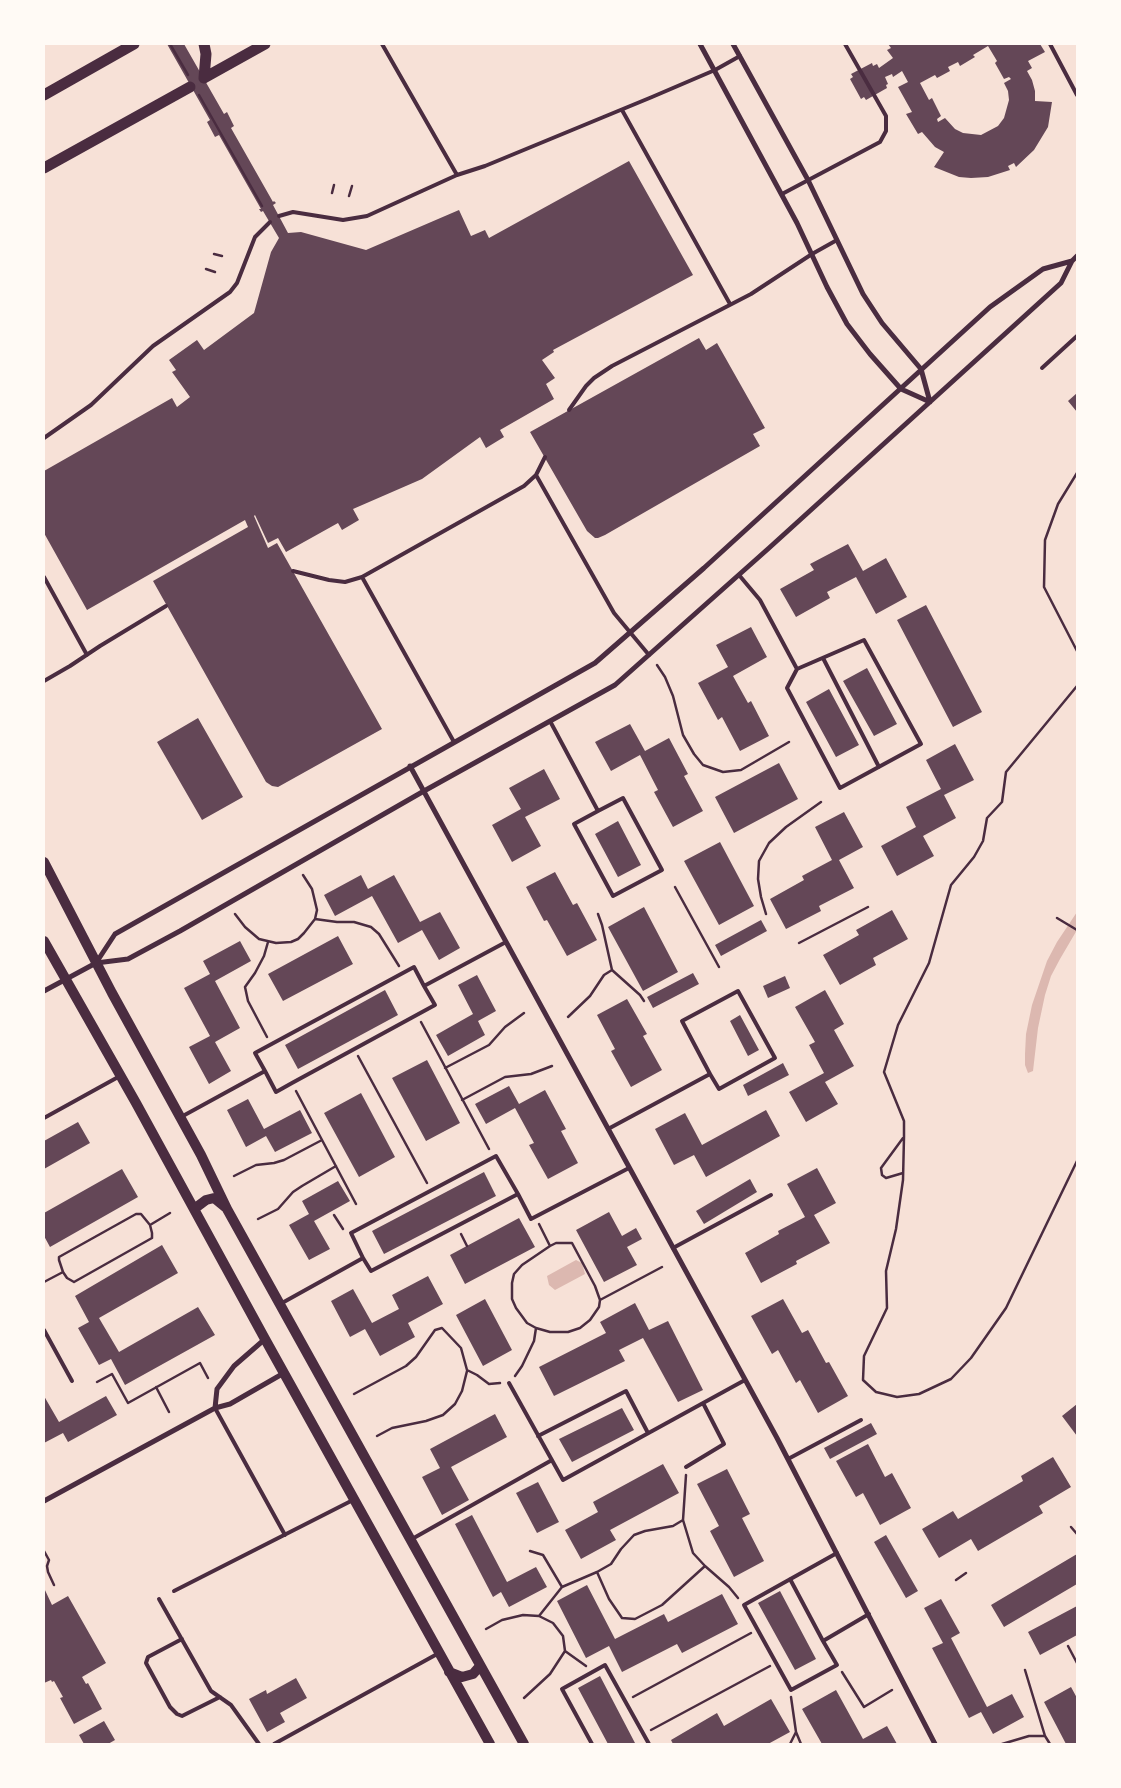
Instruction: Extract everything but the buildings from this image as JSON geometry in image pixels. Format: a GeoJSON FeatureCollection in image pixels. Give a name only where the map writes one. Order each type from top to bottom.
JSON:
{"type":"FeatureCollection","features":[{"type":"Feature","properties":{"kind":"main road"},"geometry":{"type":"LineString","coordinates":[[44,95],[134,44]]}},
{"type":"Feature","properties":{"kind":"main road"},"geometry":{"type":"LineString","coordinates":[[204,44],[206,54],[204,78],[265,44]]}},
{"type":"Feature","properties":{"kind":"main road"},"geometry":{"type":"LineString","coordinates":[[44,168],[190,82]]}},
{"type":"Feature","properties":{"kind":"main road"},"geometry":{"type":"LineString","coordinates":[[44,862],[96,963],[181,1117],[227,1209],[524,1744]]}},
{"type":"Feature","properties":{"kind":"main road"},"geometry":{"type":"LineString","coordinates":[[44,941],[490,1744]]}},
{"type":"Feature","properties":{"kind":"main road"},"geometry":{"type":"LineString","coordinates":[[194,1210],[206,1200],[214,1198],[227,1209]]}},
{"type":"Feature","properties":{"kind":"main road"},"geometry":{"type":"LineString","coordinates":[[450,1672],[462,1677],[473,1674],[480,1666]]}},
{"type":"Feature","properties":{"kind":"street"},"geometry":{"type":"LineString","coordinates":[[700,44],[782,194],[847,324],[901,389],[930,402]]}},
{"type":"Feature","properties":{"kind":"street"},"geometry":{"type":"LineString","coordinates":[[733,44],[808,180],[854,277],[872,309],[921,369],[930,402]]}},
{"type":"Feature","properties":{"kind":"street"},"geometry":{"type":"LineString","coordinates":[[44,991],[96,963],[128,958],[180,931],[424,791],[615,685],[1061,283],[1072,261],[1077,256]]}},
{"type":"Feature","properties":{"kind":"street"},"geometry":{"type":"LineString","coordinates":[[96,963],[115,934],[595,663],[630,634],[990,307],[1043,269],[1072,261]]}},
{"type":"Feature","properties":{"kind":"street"},"geometry":{"type":"LineString","coordinates":[[410,766],[788,1459],[935,1744]]}},
{"type":"Feature","properties":{"kind":"street"},"geometry":{"type":"LineString","coordinates":[[215,1408],[217,1389],[234,1366],[264,1339]]}},
{"type":"Feature","properties":{"kind":"street"},"geometry":{"type":"LineString","coordinates":[[44,1501],[215,1408],[230,1404],[284,1374]]}},
{"type":"Feature","properties":{"kind":"lane"},"geometry":{"type":"LineString","coordinates":[[382,44],[457,175]]}},
{"type":"Feature","properties":{"kind":"lane"},"geometry":{"type":"LineString","coordinates":[[782,194],[880,142],[886,131],[886,116],[845,44]]}},
{"type":"Feature","properties":{"kind":"lane"},"geometry":{"type":"LineString","coordinates":[[1050,44],[1077,95]]}},
{"type":"Feature","properties":{"kind":"lane"},"geometry":{"type":"LineString","coordinates":[[279,216],[293,212],[337,220],[360,218],[457,175],[485,166],[622,110],[715,70],[740,56]]}},
{"type":"Feature","properties":{"kind":"lane"},"geometry":{"type":"LineString","coordinates":[[622,110],[730,304]]}},
{"type":"Feature","properties":{"kind":"lane"},"geometry":{"type":"LineString","coordinates":[[44,438],[92,406],[153,346],[230,292],[237,283],[255,237],[270,222]]}},
{"type":"Feature","properties":{"kind":"lane"},"geometry":{"type":"LineString","coordinates":[[569,410],[586,386],[604,371],[751,294],[837,240]]}},
{"type":"Feature","properties":{"kind":"lane"},"geometry":{"type":"LineString","coordinates":[[1042,368],[1077,336]]}},
{"type":"Feature","properties":{"kind":"lane"},"geometry":{"type":"LineString","coordinates":[[293,572],[345,582],[362,577],[517,490],[536,475],[545,457]]}},
{"type":"Feature","properties":{"kind":"lane"},"geometry":{"type":"LineString","coordinates":[[536,475],[610,606],[630,634],[649,655]]}},
{"type":"Feature","properties":{"kind":"lane"},"geometry":{"type":"LineString","coordinates":[[739,575],[760,600],[797,670]]}},
{"type":"Feature","properties":{"kind":"lane"},"geometry":{"type":"LineString","coordinates":[[44,577],[87,655]]}},
{"type":"Feature","properties":{"kind":"lane"},"geometry":{"type":"LineString","coordinates":[[362,577],[454,742]]}},
{"type":"Feature","properties":{"kind":"lane"},"geometry":{"type":"LineString","coordinates":[[44,680],[166,606]]}},
{"type":"Feature","properties":{"kind":"lane"},"geometry":{"type":"LineString","coordinates":[[864,640],[922,744],[840,788],[787,688],[797,670],[864,640]]}},
{"type":"Feature","properties":{"kind":"lane"},"geometry":{"type":"LineString","coordinates":[[823,658],[879,766]]}},
{"type":"Feature","properties":{"kind":"lane"},"geometry":{"type":"LineString","coordinates":[[550,721],[598,811]]}},
{"type":"Feature","properties":{"kind":"lane"},"geometry":{"type":"LineString","coordinates":[[623,798],[662,870],[614,896],[574,824],[598,811],[623,798]]}},
{"type":"Feature","properties":{"kind":"lane"},"geometry":{"type":"LineString","coordinates":[[424,986],[506,942]]}},
{"type":"Feature","properties":{"kind":"lane"},"geometry":{"type":"LineString","coordinates":[[414,968],[424,986],[434,1005],[276,1092],[255,1053],[414,968]]}},
{"type":"Feature","properties":{"kind":"lane"},"geometry":{"type":"LineString","coordinates":[[738,990],[775,1058],[718,1089],[710,1074],[682,1021],[738,990]]}},
{"type":"Feature","properties":{"kind":"lane"},"geometry":{"type":"LineString","coordinates":[[181,1117],[264,1071]]}},
{"type":"Feature","properties":{"kind":"lane"},"geometry":{"type":"LineString","coordinates":[[608,1129],[710,1074]]}},
{"type":"Feature","properties":{"kind":"lane"},"geometry":{"type":"LineString","coordinates":[[44,1118],[120,1076]]}},
{"type":"Feature","properties":{"kind":"lane"},"geometry":{"type":"LineString","coordinates":[[518,1194],[371,1271],[351,1234],[496,1156],[518,1194],[531,1219],[629,1168]]}},
{"type":"Feature","properties":{"kind":"lane"},"geometry":{"type":"LineString","coordinates":[[674,1248],[771,1196]]}},
{"type":"Feature","properties":{"kind":"lane"},"geometry":{"type":"LineString","coordinates":[[280,1304],[363,1258]]}},
{"type":"Feature","properties":{"kind":"lane"},"geometry":{"type":"LineString","coordinates":[[44,1330],[72,1381]]}},
{"type":"Feature","properties":{"kind":"lane"},"geometry":{"type":"LineString","coordinates":[[44,1342],[49,1339]]}},
{"type":"Feature","properties":{"kind":"lane"},"geometry":{"type":"LineString","coordinates":[[509,1382],[563,1480],[745,1380]]}},
{"type":"Feature","properties":{"kind":"lane"},"geometry":{"type":"LineString","coordinates":[[538,1436],[626,1391],[648,1433]]}},
{"type":"Feature","properties":{"kind":"lane"},"geometry":{"type":"LineString","coordinates":[[686,1467],[724,1444],[703,1403]]}},
{"type":"Feature","properties":{"kind":"lane"},"geometry":{"type":"LineString","coordinates":[[215,1408],[285,1535]]}},
{"type":"Feature","properties":{"kind":"lane"},"geometry":{"type":"LineString","coordinates":[[788,1459],[861,1420]]}},
{"type":"Feature","properties":{"kind":"lane"},"geometry":{"type":"LineString","coordinates":[[410,1540],[552,1460]]}},
{"type":"Feature","properties":{"kind":"lane"},"geometry":{"type":"LineString","coordinates":[[174,1591],[354,1499]]}},
{"type":"Feature","properties":{"kind":"lane"},"geometry":{"type":"LineString","coordinates":[[790,1580],[838,1665],[791,1690],[744,1605],[837,1553]]}},
{"type":"Feature","properties":{"kind":"lane"},"geometry":{"type":"LineString","coordinates":[[159,1599],[210,1691],[231,1705],[259,1744]]}},
{"type":"Feature","properties":{"kind":"lane"},"geometry":{"type":"LineString","coordinates":[[823,1641],[869,1614]]}},
{"type":"Feature","properties":{"kind":"lane"},"geometry":{"type":"LineString","coordinates":[[182,1639],[148,1658],[146,1663],[170,1707],[182,1716],[220,1697]]}},
{"type":"Feature","properties":{"kind":"lane"},"geometry":{"type":"LineString","coordinates":[[274,1744],[439,1653]]}},
{"type":"Feature","properties":{"kind":"lane"},"geometry":{"type":"LineString","coordinates":[[592,1744],[562,1689],[605,1665],[649,1744]]}},
{"type":"Feature","properties":{"kind":"path"},"geometry":{"type":"LineString","coordinates":[[170,44],[190,82]]}},
{"type":"Feature","properties":{"kind":"path"},"geometry":{"type":"LineString","coordinates":[[199,95],[262,206]]}},
{"type":"Feature","properties":{"kind":"path"},"geometry":{"type":"LineString","coordinates":[[332,193],[334,186]]}},
{"type":"Feature","properties":{"kind":"path"},"geometry":{"type":"LineString","coordinates":[[349,196],[352,186]]}},
{"type":"Feature","properties":{"kind":"path"},"geometry":{"type":"LineString","coordinates":[[214,254],[222,256]]}},
{"type":"Feature","properties":{"kind":"path"},"geometry":{"type":"LineString","coordinates":[[206,269],[215,272]]}},
{"type":"Feature","properties":{"kind":"path"},"geometry":{"type":"LineString","coordinates":[[1077,473],[1058,504],[1045,540],[1044,577],[1044,587],[1077,651]]}},
{"type":"Feature","properties":{"kind":"path"},"geometry":{"type":"LineString","coordinates":[[657,665],[665,676],[673,696],[684,736],[703,765],[723,772],[741,770],[789,742]]}},
{"type":"Feature","properties":{"kind":"path"},"geometry":{"type":"LineString","coordinates":[[1077,686],[1006,772],[1002,802],[986,818],[983,841],[974,857],[951,885],[930,963],[898,1025],[884,1072],[904,1121],[904,1137],[903,1173],[896,1229],[886,1271],[887,1308],[864,1356],[864,1380],[876,1392],[897,1397],[919,1394],[951,1379],[971,1358],[1006,1308],[1077,1161]]}},
{"type":"Feature","properties":{"kind":"path"},"geometry":{"type":"LineString","coordinates":[[766,914],[758,879],[759,860],[770,843],[786,827],[821,802]]}},
{"type":"Feature","properties":{"kind":"path"},"geometry":{"type":"LineString","coordinates":[[235,914],[252,934],[268,942],[291,942],[298,938],[315,918],[317,910],[312,889],[303,875]]}},
{"type":"Feature","properties":{"kind":"path"},"geometry":{"type":"LineString","coordinates":[[674,887],[719,967]]}},
{"type":"Feature","properties":{"kind":"path"},"geometry":{"type":"LineString","coordinates":[[799,943],[868,906]]}},
{"type":"Feature","properties":{"kind":"path"},"geometry":{"type":"LineString","coordinates":[[598,914],[612,970],[640,995],[644,1001]]}},
{"type":"Feature","properties":{"kind":"path"},"geometry":{"type":"LineString","coordinates":[[315,918],[364,924],[379,934],[392,954]]}},
{"type":"Feature","properties":{"kind":"path"},"geometry":{"type":"LineString","coordinates":[[1057,918],[1077,930]]}},
{"type":"Feature","properties":{"kind":"path"},"geometry":{"type":"LineString","coordinates":[[268,942],[264,956],[245,987],[248,1001],[271,1044]]}},
{"type":"Feature","properties":{"kind":"path"},"geometry":{"type":"LineString","coordinates":[[568,1016],[590,996],[604,975],[612,970]]}},
{"type":"Feature","properties":{"kind":"path"},"geometry":{"type":"LineString","coordinates":[[446,1068],[488,1045],[505,1027],[524,1013]]}},
{"type":"Feature","properties":{"kind":"path"},"geometry":{"type":"LineString","coordinates":[[426,1033],[493,1157]]}},
{"type":"Feature","properties":{"kind":"path"},"geometry":{"type":"LineString","coordinates":[[462,1100],[505,1077],[531,1074],[552,1066]]}},
{"type":"Feature","properties":{"kind":"path"},"geometry":{"type":"LineString","coordinates":[[364,1067],[431,1191]]}},
{"type":"Feature","properties":{"kind":"path"},"geometry":{"type":"LineString","coordinates":[[301,1101],[356,1204]]}},
{"type":"Feature","properties":{"kind":"path"},"geometry":{"type":"LineString","coordinates":[[903,1173],[886,1178],[882,1174],[881,1168],[904,1137]]}},
{"type":"Feature","properties":{"kind":"path"},"geometry":{"type":"LineString","coordinates":[[234,1176],[256,1164],[274,1163],[284,1160],[322,1140]]}},
{"type":"Feature","properties":{"kind":"path"},"geometry":{"type":"LineString","coordinates":[[258,1219],[278,1209],[293,1192],[336,1166]]}},
{"type":"Feature","properties":{"kind":"path"},"geometry":{"type":"LineString","coordinates":[[150,1225],[170,1213]]}},
{"type":"Feature","properties":{"kind":"path"},"geometry":{"type":"LineString","coordinates":[[136,1214],[141,1214],[150,1225],[152,1238],[74,1282],[70,1281],[63,1272],[59,1257],[136,1214]]}},
{"type":"Feature","properties":{"kind":"path"},"geometry":{"type":"LineString","coordinates":[[334,1216],[341,1228],[351,1234]]}},
{"type":"Feature","properties":{"kind":"path"},"geometry":{"type":"LineString","coordinates":[[536,1216],[550,1246]]}},
{"type":"Feature","properties":{"kind":"path"},"geometry":{"type":"LineString","coordinates":[[461,1234],[467,1246]]}},
{"type":"Feature","properties":{"kind":"path"},"geometry":{"type":"LineString","coordinates":[[556,1243],[572,1243],[595,1286],[600,1300],[595,1314],[580,1328],[568,1332],[559,1333],[536,1328],[527,1323],[512,1299],[514,1274],[522,1265],[550,1246],[556,1243]]}},
{"type":"Feature","properties":{"kind":"path"},"geometry":{"type":"LineString","coordinates":[[600,1300],[662,1267]]}},
{"type":"Feature","properties":{"kind":"path"},"geometry":{"type":"LineString","coordinates":[[44,1282],[63,1272]]}},
{"type":"Feature","properties":{"kind":"path"},"geometry":{"type":"LineString","coordinates":[[354,1394],[406,1366],[416,1357],[435,1330],[442,1328],[461,1348],[467,1370],[462,1391],[455,1404],[443,1414],[392,1428],[377,1436]]}},
{"type":"Feature","properties":{"kind":"path"},"geometry":{"type":"LineString","coordinates":[[467,1370],[489,1384],[509,1382],[522,1366],[534,1341],[536,1328]]}},
{"type":"Feature","properties":{"kind":"path"},"geometry":{"type":"LineString","coordinates":[[97,1382],[112,1374],[128,1403],[200,1363],[208,1378]]}},
{"type":"Feature","properties":{"kind":"path"},"geometry":{"type":"LineString","coordinates":[[156,1387],[169,1412]]}},
{"type":"Feature","properties":{"kind":"path"},"geometry":{"type":"LineString","coordinates":[[686,1467],[683,1520],[693,1553],[744,1605]]}},
{"type":"Feature","properties":{"kind":"path"},"geometry":{"type":"LineString","coordinates":[[539,1616],[562,1587],[611,1564],[621,1548],[634,1535],[673,1526],[683,1520]]}},
{"type":"Feature","properties":{"kind":"path"},"geometry":{"type":"LineString","coordinates":[[1071,1527],[1077,1534]]}},
{"type":"Feature","properties":{"kind":"path"},"geometry":{"type":"LineString","coordinates":[[44,1551],[49,1560],[48,1572],[54,1585]]}},
{"type":"Feature","properties":{"kind":"path"},"geometry":{"type":"LineString","coordinates":[[530,1551],[543,1555],[562,1587]]}},
{"type":"Feature","properties":{"kind":"path"},"geometry":{"type":"LineString","coordinates":[[597,1572],[609,1600],[622,1618],[635,1619],[662,1605],[705,1566]]}},
{"type":"Feature","properties":{"kind":"path"},"geometry":{"type":"LineString","coordinates":[[956,1580],[966,1573]]}},
{"type":"Feature","properties":{"kind":"path"},"geometry":{"type":"LineString","coordinates":[[486,1629],[502,1620],[523,1615],[539,1616],[553,1623],[563,1636],[565,1651],[550,1674],[524,1698]]}},
{"type":"Feature","properties":{"kind":"path"},"geometry":{"type":"LineString","coordinates":[[625,1701],[758,1630]]}},
{"type":"Feature","properties":{"kind":"path"},"geometry":{"type":"LineString","coordinates":[[1068,1646],[1077,1663]]}},
{"type":"Feature","properties":{"kind":"path"},"geometry":{"type":"LineString","coordinates":[[565,1651],[594,1671]]}},
{"type":"Feature","properties":{"kind":"path"},"geometry":{"type":"LineString","coordinates":[[644,1734],[776,1663]]}},
{"type":"Feature","properties":{"kind":"path"},"geometry":{"type":"LineString","coordinates":[[838,1665],[864,1707],[892,1690]]}},
{"type":"Feature","properties":{"kind":"path"},"geometry":{"type":"LineString","coordinates":[[1025,1670],[1044,1736],[1050,1744]]}},
{"type":"Feature","properties":{"kind":"path"},"geometry":{"type":"LineString","coordinates":[[791,1690],[796,1732],[801,1744]]}},
{"type":"Feature","properties":{"kind":"path"},"geometry":{"type":"LineString","coordinates":[[790,1744],[796,1732]]}},
{"type":"Feature","properties":{"kind":"path"},"geometry":{"type":"LineString","coordinates":[[1002,1744],[1029,1736],[1044,1736]]}},
{"type":"Feature","properties":{"kind":"shaded area"},"geometry":{"type":"Polygon","coordinates":[[[1077,912],[1077,930],[1051,976],[1045,995],[1038,1028],[1033,1071],[1028,1073],[1025,1065],[1026,1034],[1032,1005],[1047,961],[1077,912]]]}},
{"type":"Feature","properties":{"kind":"shaded area"},"geometry":{"type":"Polygon","coordinates":[[[576,1260],[582,1263],[585,1274],[555,1290],[549,1285],[547,1276],[576,1260]]]}}]}
